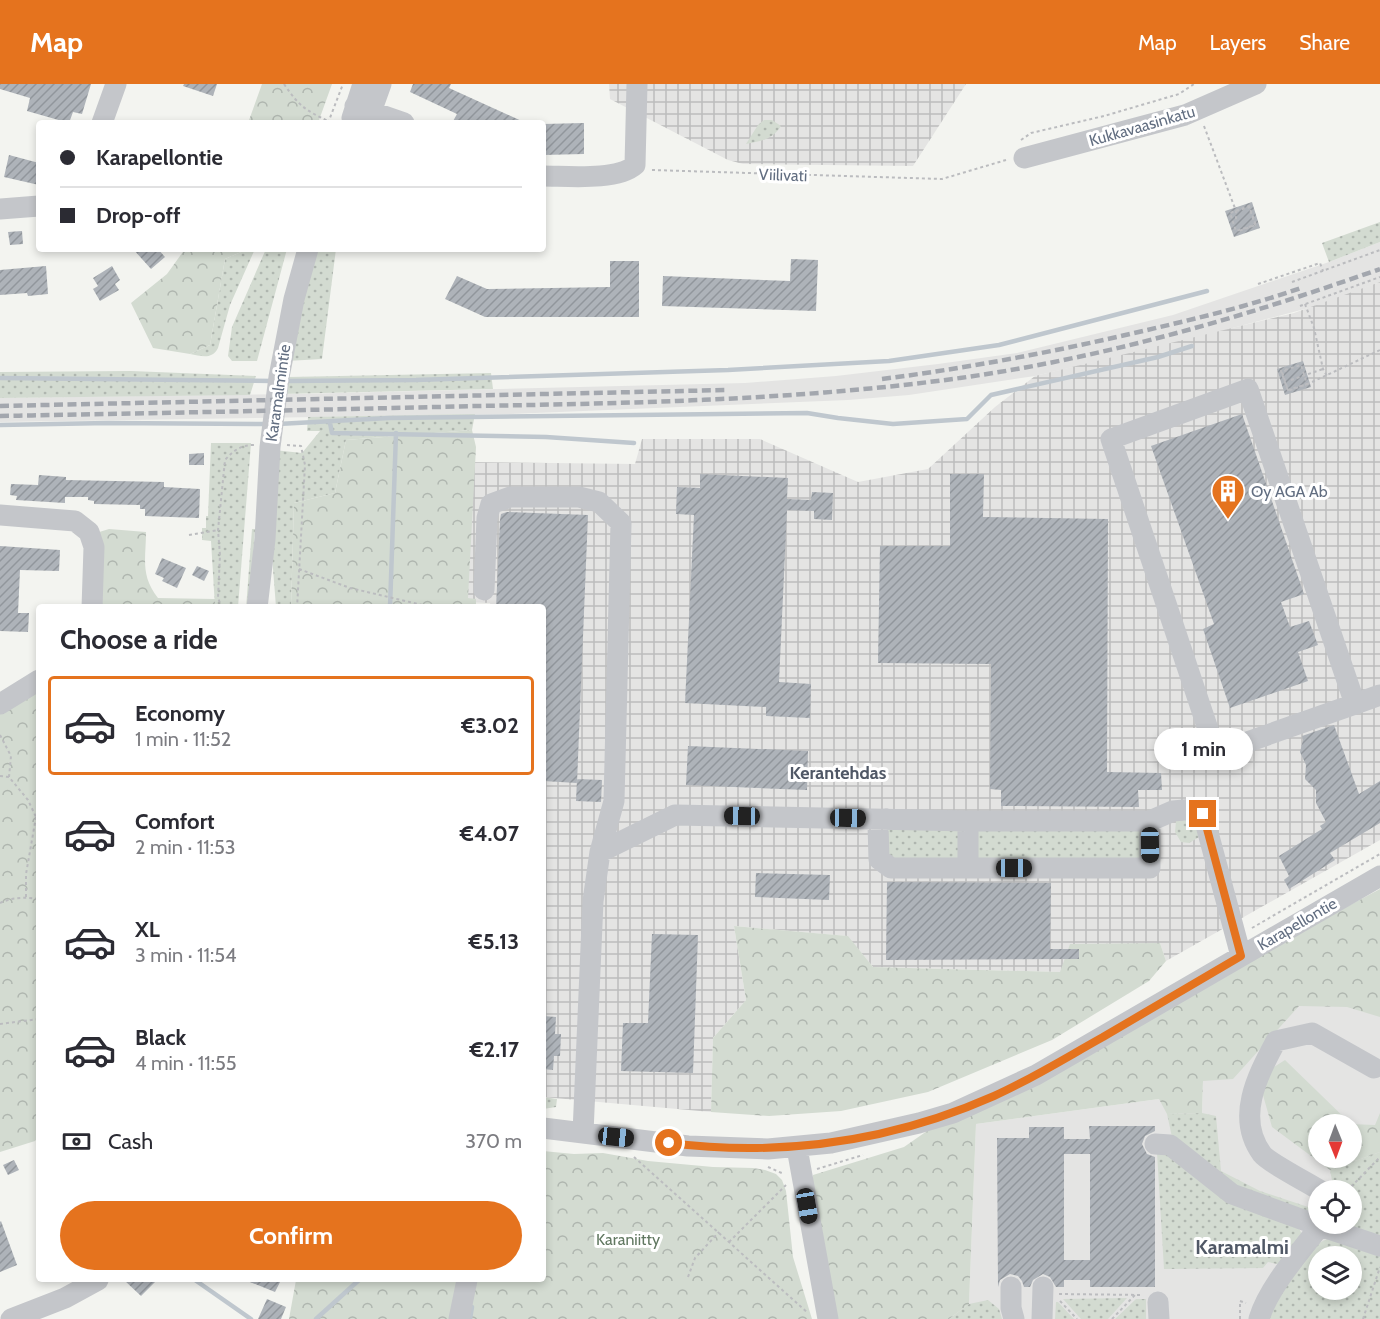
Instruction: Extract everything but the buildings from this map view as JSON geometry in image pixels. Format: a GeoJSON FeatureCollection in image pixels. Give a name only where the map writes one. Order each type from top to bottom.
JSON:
{"type":"FeatureCollection","features":[{"type":"Feature","properties":{"kind":"street"},"geometry":{"type":"LineString","coordinates":[[103,120],[116,84]]}},
{"type":"Feature","properties":{"kind":"street"},"geometry":{"type":"LineString","coordinates":[[360,116],[363,84]]}},
{"type":"Feature","properties":{"kind":"street"},"geometry":{"type":"LineString","coordinates":[[360,116],[381,84]]}},
{"type":"Feature","properties":{"kind":"street"},"geometry":{"type":"LineString","coordinates":[[546,176],[622,173],[635,165],[638,84]]}},
{"type":"Feature","properties":{"kind":"street","name":"Kukkavaasinkatu"},"geometry":{"type":"LineString","coordinates":[[1013,154],[1185,115],[1256,84]]}},
{"type":"Feature","properties":{"kind":"street"},"geometry":{"type":"LineString","coordinates":[[360,116],[385,120]]}},
{"type":"Feature","properties":{"kind":"street"},"geometry":{"type":"LineString","coordinates":[[0,208],[36,206]]}},
{"type":"Feature","properties":{"kind":"street","name":"Karamalmintie"},"geometry":{"type":"LineString","coordinates":[[257,604],[265,539],[275,400],[287,333],[307,252]]}},
{"type":"Feature","properties":{"kind":"street"},"geometry":{"type":"LineString","coordinates":[[1355,704],[1248,389],[1111,439],[1216,753],[1355,704],[1380,695]]}},
{"type":"Feature","properties":{"kind":"street"},"geometry":{"type":"LineString","coordinates":[[484,590],[487,518],[491,504],[510,496],[579,496],[599,502],[621,523],[614,801],[600,852],[593,901],[583,1133],[546,1128]]}},
{"type":"Feature","properties":{"kind":"street"},"geometry":{"type":"LineString","coordinates":[[0,515],[75,521],[89,532],[94,547],[92,604]]}},
{"type":"Feature","properties":{"kind":"street","name":"Karamalmintie"},"geometry":{"type":"LineString","coordinates":[[265,539],[270,604]]}},
{"type":"Feature","properties":{"kind":"street"},"geometry":{"type":"LineString","coordinates":[[0,704],[36,682]]}},
{"type":"Feature","properties":{"kind":"street"},"geometry":{"type":"LineString","coordinates":[[600,852],[675,815],[968,821],[1150,821],[1173,812],[1195,809],[1203,814],[1238,947]]}},
{"type":"Feature","properties":{"kind":"street"},"geometry":{"type":"LineString","coordinates":[[886,819],[878,825],[879,858],[891,868],[1150,868],[1150,821]]}},
{"type":"Feature","properties":{"kind":"street"},"geometry":{"type":"LineString","coordinates":[[968,821],[968,868]]}},
{"type":"Feature","properties":{"kind":"street","name":"Karapellontie"},"geometry":{"type":"LineString","coordinates":[[583,1133],[727,1149],[797,1148],[867,1136],[953,1113],[1036,1075],[1238,947],[1380,876]]}},
{"type":"Feature","properties":{"kind":"street"},"geometry":{"type":"LineString","coordinates":[[1308,1183],[1263,1155],[1249,1127],[1250,1104],[1257,1076],[1276,1041],[1312,1033],[1374,1068]]}},
{"type":"Feature","properties":{"kind":"street"},"geometry":{"type":"LineString","coordinates":[[1155,1144],[1170,1145],[1232,1194],[1308,1220]]}},
{"type":"Feature","properties":{"kind":"street"},"geometry":{"type":"LineString","coordinates":[[797,1148],[795,1178],[828,1319]]}},
{"type":"Feature","properties":{"kind":"street"},"geometry":{"type":"LineString","coordinates":[[1259,1319],[1262,1308],[1291,1263],[1314,1234]]}},
{"type":"Feature","properties":{"kind":"street"},"geometry":{"type":"LineString","coordinates":[[1346,1234],[1380,1246]]}},
{"type":"Feature","properties":{"kind":"street"},"geometry":{"type":"LineString","coordinates":[[12,1319],[65,1298],[94,1282]]}},
{"type":"Feature","properties":{"kind":"street"},"geometry":{"type":"LineString","coordinates":[[459,1319],[467,1282]]}},
{"type":"Feature","properties":{"kind":"street"},"geometry":{"type":"LineString","coordinates":[[1011,1287],[1011,1308],[1014,1319]]}},
{"type":"Feature","properties":{"kind":"street"},"geometry":{"type":"LineString","coordinates":[[1042,1319],[1043,1287]]}},
{"type":"Feature","properties":{"kind":"path"},"geometry":{"type":"LineString","coordinates":[[284,84],[298,104],[324,120]]}},
{"type":"Feature","properties":{"kind":"path"},"geometry":{"type":"LineString","coordinates":[[329,120],[343,84]]}},
{"type":"Feature","properties":{"kind":"path","name":"Viilivati"},"geometry":{"type":"LineString","coordinates":[[635,165],[652,170],[695,172],[942,179],[1013,154],[1030,133],[1104,116],[1179,94],[1194,84]]}},
{"type":"Feature","properties":{"kind":"path"},"geometry":{"type":"LineString","coordinates":[[1205,126],[1236,211],[1236,221]]}},
{"type":"Feature","properties":{"kind":"path"},"geometry":{"type":"LineString","coordinates":[[1236,211],[1249,207],[1255,225],[1236,231],[1230,213],[1249,206],[1256,225],[1239,231]]}},
{"type":"Feature","properties":{"kind":"path"},"geometry":{"type":"LineString","coordinates":[[1292,282],[1380,250]]}},
{"type":"Feature","properties":{"kind":"path"},"geometry":{"type":"LineString","coordinates":[[1258,284],[1320,263],[1323,272]]}},
{"type":"Feature","properties":{"kind":"path"},"geometry":{"type":"LineString","coordinates":[[1300,306],[1380,277]]}},
{"type":"Feature","properties":{"kind":"path"},"geometry":{"type":"LineString","coordinates":[[1305,304],[1327,376]]}},
{"type":"Feature","properties":{"kind":"path"},"geometry":{"type":"LineString","coordinates":[[1287,370],[1282,372],[1288,390],[1307,384],[1301,365],[1281,371],[1288,391],[1310,383],[1327,376],[1380,350]]}},
{"type":"Feature","properties":{"kind":"path"},"geometry":{"type":"LineString","coordinates":[[1290,380],[1323,369]]}},
{"type":"Feature","properties":{"kind":"path"},"geometry":{"type":"LineString","coordinates":[[220,604],[218,598],[220,555],[218,530],[225,460],[231,453],[243,446],[257,445]]}},
{"type":"Feature","properties":{"kind":"path"},"geometry":{"type":"LineString","coordinates":[[285,446],[301,446],[305,465],[297,604]]}},
{"type":"Feature","properties":{"kind":"path"},"geometry":{"type":"LineString","coordinates":[[189,535],[218,530]]}},
{"type":"Feature","properties":{"kind":"path"},"geometry":{"type":"LineString","coordinates":[[299,569],[350,588],[418,604]]}},
{"type":"Feature","properties":{"kind":"path"},"geometry":{"type":"LineString","coordinates":[[0,735],[11,756],[9,777]]}},
{"type":"Feature","properties":{"kind":"path"},"geometry":{"type":"LineString","coordinates":[[0,776],[9,777],[28,800],[36,817],[26,874],[26,897]]}},
{"type":"Feature","properties":{"kind":"path"},"geometry":{"type":"LineString","coordinates":[[1238,947],[1380,854]]}},
{"type":"Feature","properties":{"kind":"path"},"geometry":{"type":"LineString","coordinates":[[0,903],[9,899],[36,898]]}},
{"type":"Feature","properties":{"kind":"path"},"geometry":{"type":"LineString","coordinates":[[0,1024],[36,1019]]}},
{"type":"Feature","properties":{"kind":"path"},"geometry":{"type":"LineString","coordinates":[[729,1242],[795,1178],[872,1152]]}},
{"type":"Feature","properties":{"kind":"path"},"geometry":{"type":"LineString","coordinates":[[642,1156],[632,1155],[814,1319]]}},
{"type":"Feature","properties":{"kind":"path"},"geometry":{"type":"LineString","coordinates":[[1358,1180],[1380,1158]]}},
{"type":"Feature","properties":{"kind":"path"},"geometry":{"type":"LineString","coordinates":[[688,1277],[695,1258],[719,1232]]}},
{"type":"Feature","properties":{"kind":"path"},"geometry":{"type":"LineString","coordinates":[[1363,1319],[1380,1267]]}},
{"type":"Feature","properties":{"kind":"path"},"geometry":{"type":"LineString","coordinates":[[1077,1319],[1054,1294],[1135,1295],[1155,1305]]}},
{"type":"Feature","properties":{"kind":"path"},"geometry":{"type":"LineString","coordinates":[[1112,1319],[1135,1295]]}},
{"type":"Feature","properties":{"kind":"path"},"geometry":{"type":"LineString","coordinates":[[1240,1301],[1240,1319]]}},
{"type":"Feature","properties":{"kind":"shaded area"},"geometry":{"type":"Polygon","coordinates":[[[609,84],[966,84],[913,166],[743,164],[728,160],[610,99],[609,84]]]}},
{"type":"Feature","properties":{"kind":"shaded area"},"geometry":{"type":"Polygon","coordinates":[[[1380,242],[1380,282],[1327,303],[1184,341],[1035,376],[909,395],[848,400],[511,414],[0,422],[0,398],[297,394],[745,383],[836,376],[938,364],[1017,353],[1173,315],[1329,262],[1380,242]]]}},
{"type":"Feature","properties":{"kind":"shaded area"},"geometry":{"type":"Polygon","coordinates":[[[1380,282],[1380,840],[1166,961],[1160,943],[1060,972],[873,967],[847,936],[734,926],[746,1000],[713,1038],[711,1112],[546,1097],[546,604],[466,602],[470,462],[635,464],[642,439],[760,439],[858,482],[928,469],[995,407],[1035,376],[1294,313],[1380,282]]]}},
{"type":"Feature","properties":{"kind":"shaded area"},"geometry":{"type":"Polygon","coordinates":[[[1300,963],[1380,989],[1380,1319],[949,1319],[969,1303],[976,1124],[1159,1099],[1202,1113],[1203,1081],[1300,963]]]}},
{"type":"Feature","properties":{"kind":"green space"},"geometry":{"type":"Polygon","coordinates":[[[262,84],[332,84],[319,120],[249,120],[262,84]]]}},
{"type":"Feature","properties":{"kind":"green space"},"geometry":{"type":"Polygon","coordinates":[[[764,120],[772,120],[781,126],[770,137],[746,144],[758,125],[764,120]]]}},
{"type":"Feature","properties":{"kind":"green space"},"geometry":{"type":"Polygon","coordinates":[[[1380,222],[1380,242],[1329,262],[1322,243],[1380,222]]]}},
{"type":"Feature","properties":{"kind":"green space"},"geometry":{"type":"Polygon","coordinates":[[[183,252],[241,252],[225,259],[210,345],[190,354],[153,348],[131,303],[167,274],[183,252]]]}},
{"type":"Feature","properties":{"kind":"green space"},"geometry":{"type":"Polygon","coordinates":[[[241,252],[254,252],[230,305],[216,352],[209,356],[190,354],[210,345],[225,259],[241,252]]]}},
{"type":"Feature","properties":{"kind":"green space"},"geometry":{"type":"Polygon","coordinates":[[[265,252],[286,252],[257,361],[232,361],[228,356],[232,327],[265,252]]]}},
{"type":"Feature","properties":{"kind":"green space"},"geometry":{"type":"Polygon","coordinates":[[[313,252],[336,252],[322,359],[287,361],[313,252]]]}},
{"type":"Feature","properties":{"kind":"green space"},"geometry":{"type":"Polygon","coordinates":[[[131,371],[256,376],[250,395],[0,398],[0,372],[131,371]]]}},
{"type":"Feature","properties":{"kind":"green space"},"geometry":{"type":"Polygon","coordinates":[[[491,373],[493,389],[281,394],[288,377],[491,373]]]}},
{"type":"Feature","properties":{"kind":"green space"},"geometry":{"type":"Polygon","coordinates":[[[475,414],[472,430],[346,440],[335,493],[294,503],[291,604],[276,604],[271,543],[274,450],[302,453],[320,431],[307,431],[308,417],[475,414]]]}},
{"type":"Feature","properties":{"kind":"green space"},"geometry":{"type":"Polygon","coordinates":[[[472,430],[476,447],[468,598],[476,599],[476,604],[291,604],[294,503],[335,493],[346,440],[472,430]]]}},
{"type":"Feature","properties":{"kind":"green space"},"geometry":{"type":"Polygon","coordinates":[[[211,443],[251,443],[238,604],[215,604],[211,541],[202,540],[202,528],[206,528],[206,516],[208,516],[211,443]]]}},
{"type":"Feature","properties":{"kind":"green space"},"geometry":{"type":"Polygon","coordinates":[[[109,529],[146,532],[146,574],[158,598],[215,599],[215,604],[99,604],[96,533],[109,529]]]}},
{"type":"Feature","properties":{"kind":"green space"},"geometry":{"type":"Polygon","coordinates":[[[252,529],[255,529],[250,604],[246,604],[252,529]]]}},
{"type":"Feature","properties":{"kind":"green space"},"geometry":{"type":"Polygon","coordinates":[[[36,691],[36,1140],[0,1152],[0,713],[36,691]]]}},
{"type":"Feature","properties":{"kind":"green space"},"geometry":{"type":"Polygon","coordinates":[[[1192,819],[1198,823],[1201,836],[1189,843],[1181,842],[1175,832],[1176,821],[1192,819]]]}},
{"type":"Feature","properties":{"kind":"green space"},"geometry":{"type":"Polygon","coordinates":[[[887,826],[964,827],[963,859],[887,858],[887,826]]]}},
{"type":"Feature","properties":{"kind":"green space"},"geometry":{"type":"Polygon","coordinates":[[[975,828],[1147,829],[1147,861],[975,860],[975,828]]]}},
{"type":"Feature","properties":{"kind":"green space"},"geometry":{"type":"Polygon","coordinates":[[[1380,889],[1380,1017],[1347,1007],[1299,1006],[1233,1079],[1203,1081],[1202,1113],[1167,1114],[1159,1099],[976,1124],[969,1304],[949,1319],[835,1319],[811,1188],[813,1175],[904,1147],[927,1131],[1380,889]]]}},
{"type":"Feature","properties":{"kind":"green space"},"geometry":{"type":"Polygon","coordinates":[[[734,926],[848,936],[873,967],[1060,972],[1070,944],[1160,943],[1166,961],[1149,981],[1052,1040],[928,1092],[841,1111],[769,1116],[711,1112],[713,1038],[746,1000],[734,926]]]}},
{"type":"Feature","properties":{"kind":"green space"},"geometry":{"type":"Polygon","coordinates":[[[1285,1060],[1341,1114],[1308,1114],[1308,1154],[1272,1127],[1261,1088],[1269,1070],[1285,1060]]]}},
{"type":"Feature","properties":{"kind":"green space"},"geometry":{"type":"Polygon","coordinates":[[[546,1097],[557,1099],[556,1107],[546,1109],[546,1097]]]}},
{"type":"Feature","properties":{"kind":"green space"},"geometry":{"type":"Polygon","coordinates":[[[1202,1113],[1216,1116],[1221,1171],[1260,1191],[1308,1207],[1308,1212],[1234,1189],[1172,1137],[1167,1114],[1202,1113]]]}},
{"type":"Feature","properties":{"kind":"green space"},"geometry":{"type":"Polygon","coordinates":[[[1380,1113],[1380,1152],[1362,1158],[1362,1124],[1375,1125],[1380,1113]]]}},
{"type":"Feature","properties":{"kind":"green space","name":"Karaniitty"},"geometry":{"type":"Polygon","coordinates":[[[546,1151],[574,1154],[603,1153],[648,1161],[753,1168],[776,1174],[782,1180],[786,1191],[793,1257],[812,1319],[289,1319],[296,1282],[546,1282],[546,1151]]]}},
{"type":"Feature","properties":{"kind":"green space"},"geometry":{"type":"Polygon","coordinates":[[[1380,1152],[1380,1238],[1362,1232],[1362,1180],[1332,1180],[1330,1170],[1362,1168],[1362,1158],[1380,1152]]]}},
{"type":"Feature","properties":{"kind":"green space"},"geometry":{"type":"Polygon","coordinates":[[[1157,1153],[1169,1153],[1298,1226],[1303,1237],[1282,1265],[1268,1262],[1263,1268],[1164,1269],[1157,1153]]]}},
{"type":"Feature","properties":{"kind":"green space"},"geometry":{"type":"Polygon","coordinates":[[[1333,1236],[1380,1252],[1380,1319],[1266,1319],[1271,1308],[1308,1255],[1308,1300],[1362,1300],[1362,1246],[1314,1246],[1333,1236]]]}},
{"type":"Feature","properties":{"kind":"green space"},"geometry":{"type":"Polygon","coordinates":[[[1127,1298],[1108,1319],[1081,1319],[1063,1299],[1127,1298]]]}},
{"type":"Feature","properties":{"kind":"green space"},"geometry":{"type":"Polygon","coordinates":[[[1136,1299],[1146,1299],[1146,1319],[1115,1319],[1136,1299]]]}},
{"type":"Feature","properties":{"kind":"green space"},"geometry":{"type":"Polygon","coordinates":[[[988,1300],[999,1309],[1002,1319],[949,1319],[969,1304],[988,1300]]]}},
{"type":"Feature","properties":{"kind":"green space"},"geometry":{"type":"Polygon","coordinates":[[[1056,1302],[1058,1302],[1074,1319],[1055,1319],[1056,1302]]]}},
{"type":"Feature","properties":{"kind":"waterway"},"geometry":{"type":"LineString","coordinates":[[286,381],[416,380],[728,370],[889,361],[999,345],[1207,291]]}},
{"type":"Feature","properties":{"kind":"waterway"},"geometry":{"type":"LineString","coordinates":[[278,424],[389,418],[807,413],[893,424],[967,419],[991,395],[1158,357],[1192,346]]}},
{"type":"Feature","properties":{"kind":"waterway"},"geometry":{"type":"LineString","coordinates":[[0,378],[274,381]]}},
{"type":"Feature","properties":{"kind":"waterway"},"geometry":{"type":"LineString","coordinates":[[330,423],[332,433],[546,437],[634,443]]}},
{"type":"Feature","properties":{"kind":"waterway"},"geometry":{"type":"LineString","coordinates":[[0,425],[267,424]]}},
{"type":"Feature","properties":{"kind":"waterway"},"geometry":{"type":"LineString","coordinates":[[390,604],[396,433]]}},
{"type":"Feature","properties":{"kind":"waterway"},"geometry":{"type":"LineString","coordinates":[[198,1282],[251,1319]]}},
{"type":"Feature","properties":{"kind":"waterway"},"geometry":{"type":"LineString","coordinates":[[316,1319],[357,1282]]}},
{"type":"Feature","properties":{"kind":"waterway"},"geometry":{"type":"LineString","coordinates":[[470,1319],[472,1307]]}},
{"type":"Feature","properties":{"kind":"railway"},"geometry":{"type":"LineString","coordinates":[[0,416],[658,402],[779,396],[900,385],[1014,370],[1120,347],[1225,319],[1380,269]]}},
{"type":"Feature","properties":{"kind":"railway"},"geometry":{"type":"LineString","coordinates":[[882,379],[1022,357],[1091,343],[1213,314],[1301,288]]}},
{"type":"Feature","properties":{"kind":"railway"},"geometry":{"type":"LineString","coordinates":[[0,406],[727,390]]}},
{"type":"Feature","properties":{"kind":"place","name":"Oy AGA Ab"},"geometry":{"type":"Point","coordinates":[1228,520]}},
{"type":"Feature","properties":{"kind":"district","name":"Kerantehdas"},"geometry":{"type":"Point","coordinates":[838,773]}},
{"type":"Feature","properties":{"kind":"district","name":"Karamalmi"},"geometry":{"type":"Point","coordinates":[1242,1247]}},
{"type":"Feature","properties":{"kind":"route"},"geometry":{"type":"LineString","coordinates":[[669,1143],[727,1149],[797,1148],[867,1136],[953,1113],[1036,1075],[1241,956],[1203,814]]}}]}
